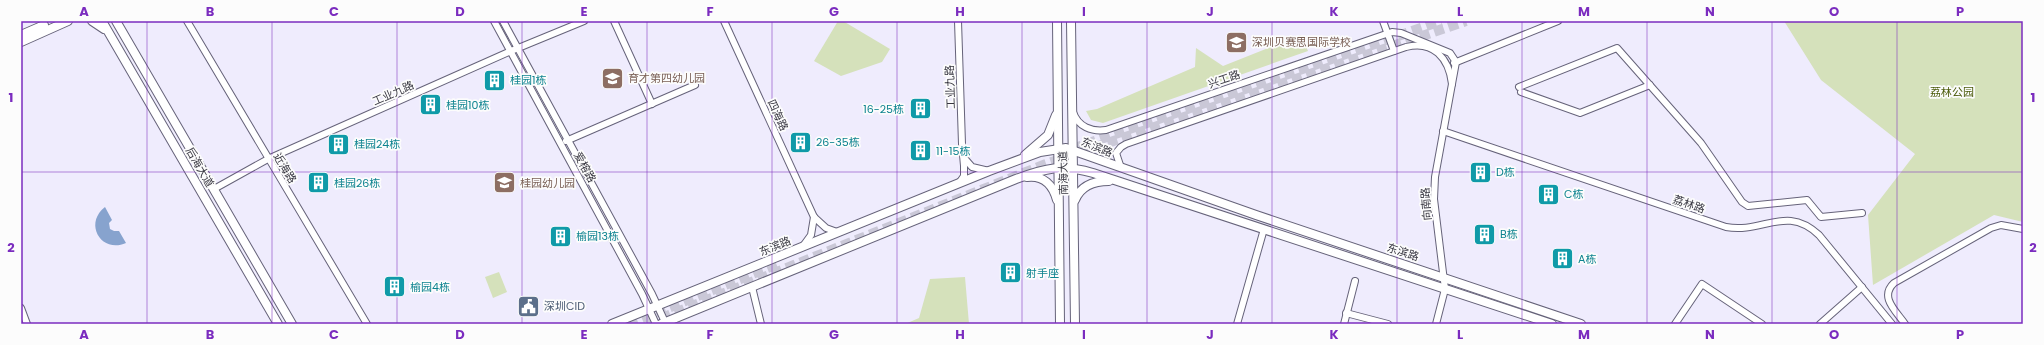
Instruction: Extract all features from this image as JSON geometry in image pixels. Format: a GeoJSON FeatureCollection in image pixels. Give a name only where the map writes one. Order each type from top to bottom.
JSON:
{"type":"FeatureCollection","features":[{"type":"Feature","properties":{"kind":"main road"},"geometry":{"type":"LineString","coordinates":[[21,35],[54,21]]}},
{"type":"Feature","properties":{"kind":"main road"},"geometry":{"type":"LineString","coordinates":[[21,42],[68,21]]}},
{"type":"Feature","properties":{"kind":"main road"},"geometry":{"type":"LineString","coordinates":[[92,21],[103,27],[111,37]]}},
{"type":"Feature","properties":{"kind":"main road","name":"后海大道"},"geometry":{"type":"LineString","coordinates":[[102,21],[278,324]]}},
{"type":"Feature","properties":{"kind":"main road","name":"后海大道"},"geometry":{"type":"LineString","coordinates":[[118,21],[292,324]]}},
{"type":"Feature","properties":{"kind":"main road","name":"南海大道"},"geometry":{"type":"LineString","coordinates":[[1057,21],[1060,167],[1060,324]]}},
{"type":"Feature","properties":{"kind":"main road","name":"南海大道"},"geometry":{"type":"LineString","coordinates":[[1071,21],[1074,149],[1075,324]]}},
{"type":"Feature","properties":{"kind":"main road"},"geometry":{"type":"LineString","coordinates":[[1017,161],[1048,135],[1056,119],[1058,105]]}},
{"type":"Feature","properties":{"kind":"main road","name":"东滨路"},"geometry":{"type":"LineString","coordinates":[[612,324],[989,171],[1040,152],[1059,148],[1074,149],[1121,168],[1581,324]]}},
{"type":"Feature","properties":{"kind":"main road","name":"东滨路"},"geometry":{"type":"LineString","coordinates":[[663,323],[1016,180],[1045,169],[1060,167],[1074,168],[1552,324]]}},
{"type":"Feature","properties":{"kind":"main road"},"geometry":{"type":"LineString","coordinates":[[1016,180],[1030,177],[1048,182],[1054,190],[1059,210]]}},
{"type":"Feature","properties":{"kind":"main road"},"geometry":{"type":"LineString","coordinates":[[1074,204],[1081,189],[1092,183],[1109,181],[1121,183]]}},
{"type":"Feature","properties":{"kind":"street","name":"近海路"},"geometry":{"type":"LineString","coordinates":[[187,21],[367,324]]}},
{"type":"Feature","properties":{"kind":"street","name":"爱榕路"},"geometry":{"type":"LineString","coordinates":[[494,21],[650,309],[656,324]]}},
{"type":"Feature","properties":{"kind":"street","name":"爱榕路"},"geometry":{"type":"LineString","coordinates":[[503,21],[658,306],[663,323]]}},
{"type":"Feature","properties":{"kind":"street","name":"工业九路"},"geometry":{"type":"LineString","coordinates":[[214,189],[268,159],[511,51],[584,21]]}},
{"type":"Feature","properties":{"kind":"street"},"geometry":{"type":"LineString","coordinates":[[614,21],[652,104]]}},
{"type":"Feature","properties":{"kind":"street","name":"四海路"},"geometry":{"type":"LineString","coordinates":[[724,21],[814,217],[821,225],[837,232]]}},
{"type":"Feature","properties":{"kind":"street","name":"工业九路"},"geometry":{"type":"LineString","coordinates":[[958,21],[964,173],[959,183]]}},
{"type":"Feature","properties":{"kind":"street"},"geometry":{"type":"LineString","coordinates":[[1383,21],[1394,51]]}},
{"type":"Feature","properties":{"kind":"street"},"geometry":{"type":"LineString","coordinates":[[1121,168],[1116,153],[1121,146],[1394,51],[1410,46],[1423,47],[1439,54],[1448,65],[1558,21]]}},
{"type":"Feature","properties":{"kind":"street","name":"兴工路"},"geometry":{"type":"LineString","coordinates":[[1073,111],[1076,120],[1086,128],[1099,131],[1106,130],[1388,33],[1401,33],[1450,53],[1456,62]]}},
{"type":"Feature","properties":{"kind":"street"},"geometry":{"type":"LineString","coordinates":[[1650,85],[1580,113],[1520,90],[1617,48],[1650,85],[1701,143],[1742,202],[1748,206],[1807,200],[1821,217],[1862,213]]}},
{"type":"Feature","properties":{"kind":"street","name":"向南路"},"geometry":{"type":"LineString","coordinates":[[1436,324],[1445,289],[1434,192],[1435,177],[1456,62]]}},
{"type":"Feature","properties":{"kind":"street","name":"向南路"},"geometry":{"type":"LineString","coordinates":[[1448,65],[1452,84]]}},
{"type":"Feature","properties":{"kind":"street"},"geometry":{"type":"LineString","coordinates":[[561,144],[695,86]]}},
{"type":"Feature","properties":{"kind":"street","name":"荔林路"},"geometry":{"type":"LineString","coordinates":[[1443,131],[1726,227],[1742,229],[1784,220],[1799,221],[1819,235],[1892,324]]}},
{"type":"Feature","properties":{"kind":"street"},"geometry":{"type":"LineString","coordinates":[[963,153],[966,160],[972,167],[989,171]]}},
{"type":"Feature","properties":{"kind":"street"},"geometry":{"type":"LineString","coordinates":[[802,246],[811,235],[814,217]]}},
{"type":"Feature","properties":{"kind":"street"},"geometry":{"type":"LineString","coordinates":[[1905,324],[1887,297],[1888,290],[1894,283],[1991,228],[2001,225],[2023,229]]}},
{"type":"Feature","properties":{"kind":"street"},"geometry":{"type":"LineString","coordinates":[[1237,324],[1264,229]]}},
{"type":"Feature","properties":{"kind":"street"},"geometry":{"type":"LineString","coordinates":[[1344,324],[1355,281]]}},
{"type":"Feature","properties":{"kind":"street"},"geometry":{"type":"LineString","coordinates":[[1675,324],[1702,284],[1762,324]]}},
{"type":"Feature","properties":{"kind":"street"},"geometry":{"type":"LineString","coordinates":[[752,287],[761,324]]}},
{"type":"Feature","properties":{"kind":"street"},"geometry":{"type":"LineString","coordinates":[[1820,324],[1862,287]]}},
{"type":"Feature","properties":{"kind":"street"},"geometry":{"type":"LineString","coordinates":[[21,308],[27,324]]}},
{"type":"Feature","properties":{"kind":"street"},"geometry":{"type":"LineString","coordinates":[[1346,313],[1388,324]]}},
{"type":"Feature","properties":{"kind":"green space"},"geometry":{"type":"Polygon","coordinates":[[[838,21],[843,21],[890,49],[882,62],[841,76],[814,61],[838,21]]]}},
{"type":"Feature","properties":{"kind":"green space","name":"荔林公园"},"geometry":{"type":"Polygon","coordinates":[[[1784,21],[2023,21],[2023,222],[1994,215],[1873,285],[1868,215],[1915,154],[1821,80],[1784,21]]]}},
{"type":"Feature","properties":{"kind":"green space"},"geometry":{"type":"Polygon","coordinates":[[[1301,35],[1308,51],[1103,123],[1091,120],[1086,111],[1097,109],[1195,67],[1196,48],[1223,66],[1301,35]]]}},
{"type":"Feature","properties":{"kind":"green space"},"geometry":{"type":"Polygon","coordinates":[[[499,272],[507,292],[493,298],[485,277],[499,272]]]}},
{"type":"Feature","properties":{"kind":"green space"},"geometry":{"type":"Polygon","coordinates":[[[965,277],[969,324],[905,324],[919,318],[930,279],[965,277]]]}},
{"type":"Feature","properties":{"kind":"water"},"geometry":{"type":"Polygon","coordinates":[[[105,207],[112,220],[109,223],[110,229],[119,231],[126,243],[117,245],[110,244],[103,241],[98,236],[96,221],[99,214],[105,207]]]}},
{"type":"Feature","properties":{"kind":"tunnel"},"geometry":{"type":"LineString","coordinates":[[1072,149],[1441,21]]}},
{"type":"Feature","properties":{"kind":"tunnel"},"geometry":{"type":"LineString","coordinates":[[647,324],[1046,164],[1466,21]]}},
{"type":"Feature","properties":{"kind":"tunnel"},"geometry":{"type":"LineString","coordinates":[[628,324],[780,263]]}},
{"type":"Feature","properties":{"kind":"place","name":"深圳贝赛思国际学校"},"geometry":{"type":"Point","coordinates":[1236,42]}},
{"type":"Feature","properties":{"kind":"place","name":"育才第四幼儿园"},"geometry":{"type":"Point","coordinates":[613,78]}},
{"type":"Feature","properties":{"kind":"place","name":"桂园1栋"},"geometry":{"type":"Point","coordinates":[494,80]}},
{"type":"Feature","properties":{"kind":"place","name":"桂园10栋"},"geometry":{"type":"Point","coordinates":[431,105]}},
{"type":"Feature","properties":{"kind":"place","name":"16-25栋"},"geometry":{"type":"Point","coordinates":[920,109]}},
{"type":"Feature","properties":{"kind":"place","name":"26-35栋"},"geometry":{"type":"Point","coordinates":[800,142]}},
{"type":"Feature","properties":{"kind":"place","name":"桂园24栋"},"geometry":{"type":"Point","coordinates":[339,144]}},
{"type":"Feature","properties":{"kind":"place","name":"11-15栋"},"geometry":{"type":"Point","coordinates":[920,151]}},
{"type":"Feature","properties":{"kind":"place","name":"D栋"},"geometry":{"type":"Point","coordinates":[1480,172]}},
{"type":"Feature","properties":{"kind":"place","name":"桂园26栋"},"geometry":{"type":"Point","coordinates":[319,183]}},
{"type":"Feature","properties":{"kind":"place","name":"桂园幼儿园"},"geometry":{"type":"Point","coordinates":[504,183]}},
{"type":"Feature","properties":{"kind":"place","name":"C栋"},"geometry":{"type":"Point","coordinates":[1549,194]}},
{"type":"Feature","properties":{"kind":"place","name":"B栋"},"geometry":{"type":"Point","coordinates":[1485,234]}},
{"type":"Feature","properties":{"kind":"place","name":"榆园13栋"},"geometry":{"type":"Point","coordinates":[560,236]}},
{"type":"Feature","properties":{"kind":"place","name":"A栋"},"geometry":{"type":"Point","coordinates":[1562,259]}},
{"type":"Feature","properties":{"kind":"place","name":"射手座"},"geometry":{"type":"Point","coordinates":[1010,273]}},
{"type":"Feature","properties":{"kind":"place","name":"榆园4栋"},"geometry":{"type":"Point","coordinates":[394,287]}},
{"type":"Feature","properties":{"kind":"place","name":"深圳CID"},"geometry":{"type":"Point","coordinates":[528,306]}}]}
